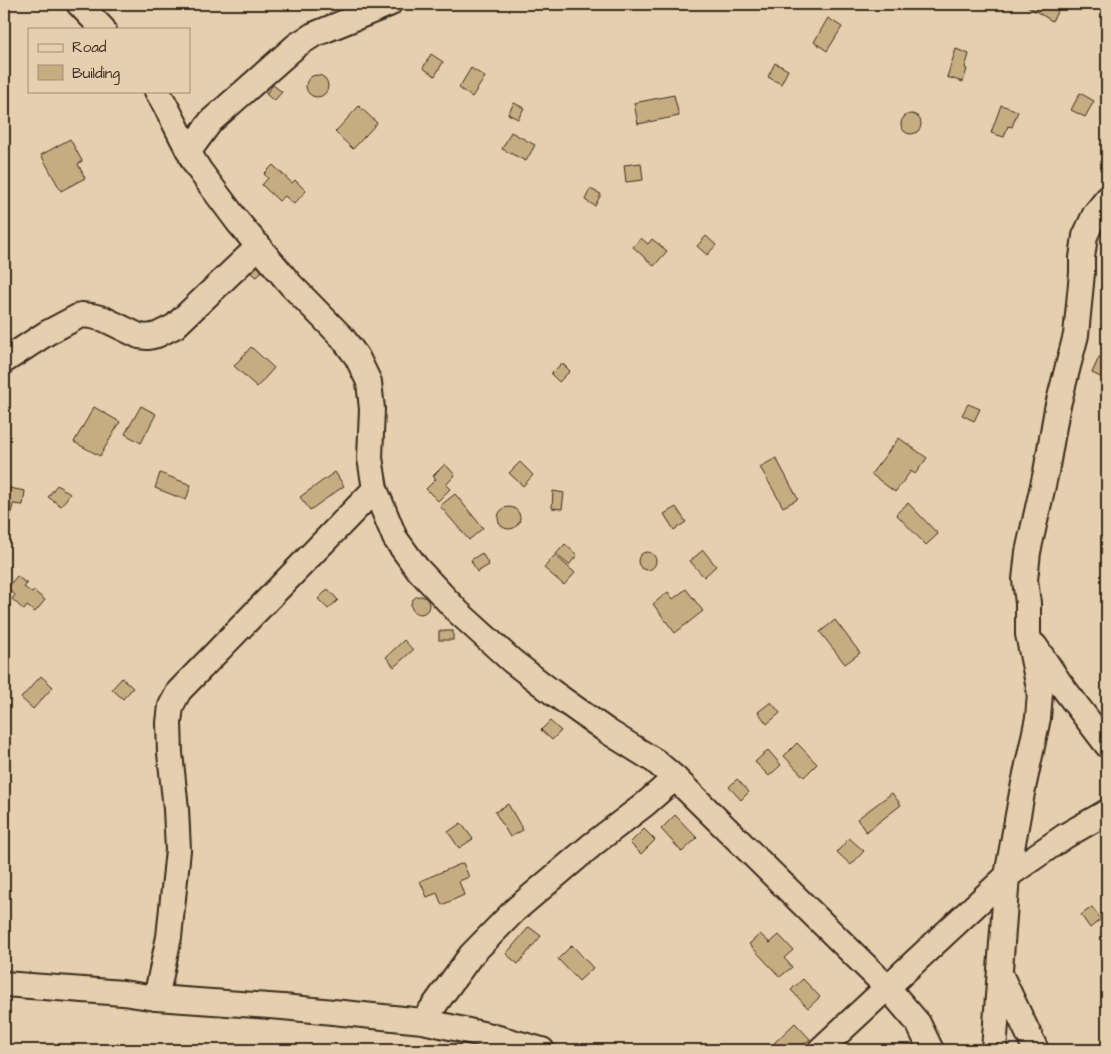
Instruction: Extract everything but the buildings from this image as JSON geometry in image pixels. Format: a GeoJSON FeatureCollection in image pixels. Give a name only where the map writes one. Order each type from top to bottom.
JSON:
{"type":"FeatureCollection","features":[{"type":"Feature","properties":{"kind":"street"},"geometry":{"type":"LineString","coordinates":[[79,4],[102,28]]}},
{"type":"Feature","properties":{"kind":"street"},"geometry":{"type":"LineString","coordinates":[[189,151],[212,121],[297,45],[313,34],[389,4]]}},
{"type":"Feature","properties":{"kind":"street"},"geometry":{"type":"LineString","coordinates":[[158,92],[200,172],[238,222],[291,285],[342,337],[356,358],[369,382],[372,409],[370,458],[375,489],[395,538],[416,567],[458,612],[512,661],[607,731],[655,761],[675,778],[888,988],[918,1023],[931,1050]]}},
{"type":"Feature","properties":{"kind":"street"},"geometry":{"type":"LineString","coordinates":[[994,1050],[1007,876],[1038,718],[1040,693],[1028,634],[1028,603],[1025,580],[1028,552],[1046,472],[1057,409],[1076,335],[1085,236],[1095,214],[1107,199]]}},
{"type":"Feature","properties":{"kind":"street"},"geometry":{"type":"LineString","coordinates":[[4,361],[47,333],[81,315],[104,319],[138,336],[148,337],[157,335],[175,326],[259,246]]}},
{"type":"Feature","properties":{"kind":"street"},"geometry":{"type":"LineString","coordinates":[[156,998],[169,937],[178,850],[170,746],[169,723],[171,706],[179,692],[375,489]]}},
{"type":"Feature","properties":{"kind":"street"},"geometry":{"type":"LineString","coordinates":[[1028,634],[1059,682],[1107,746]]}},
{"type":"Feature","properties":{"kind":"street"},"geometry":{"type":"LineString","coordinates":[[423,1020],[471,955],[515,910],[675,778]]}},
{"type":"Feature","properties":{"kind":"street"},"geometry":{"type":"LineString","coordinates":[[820,1050],[1007,876],[1065,836],[1107,812]]}},
{"type":"Feature","properties":{"kind":"street"},"geometry":{"type":"LineString","coordinates":[[999,972],[1036,1050]]}},
{"type":"Feature","properties":{"kind":"street"},"geometry":{"type":"LineString","coordinates":[[4,984],[423,1020],[542,1050]]}}]}
